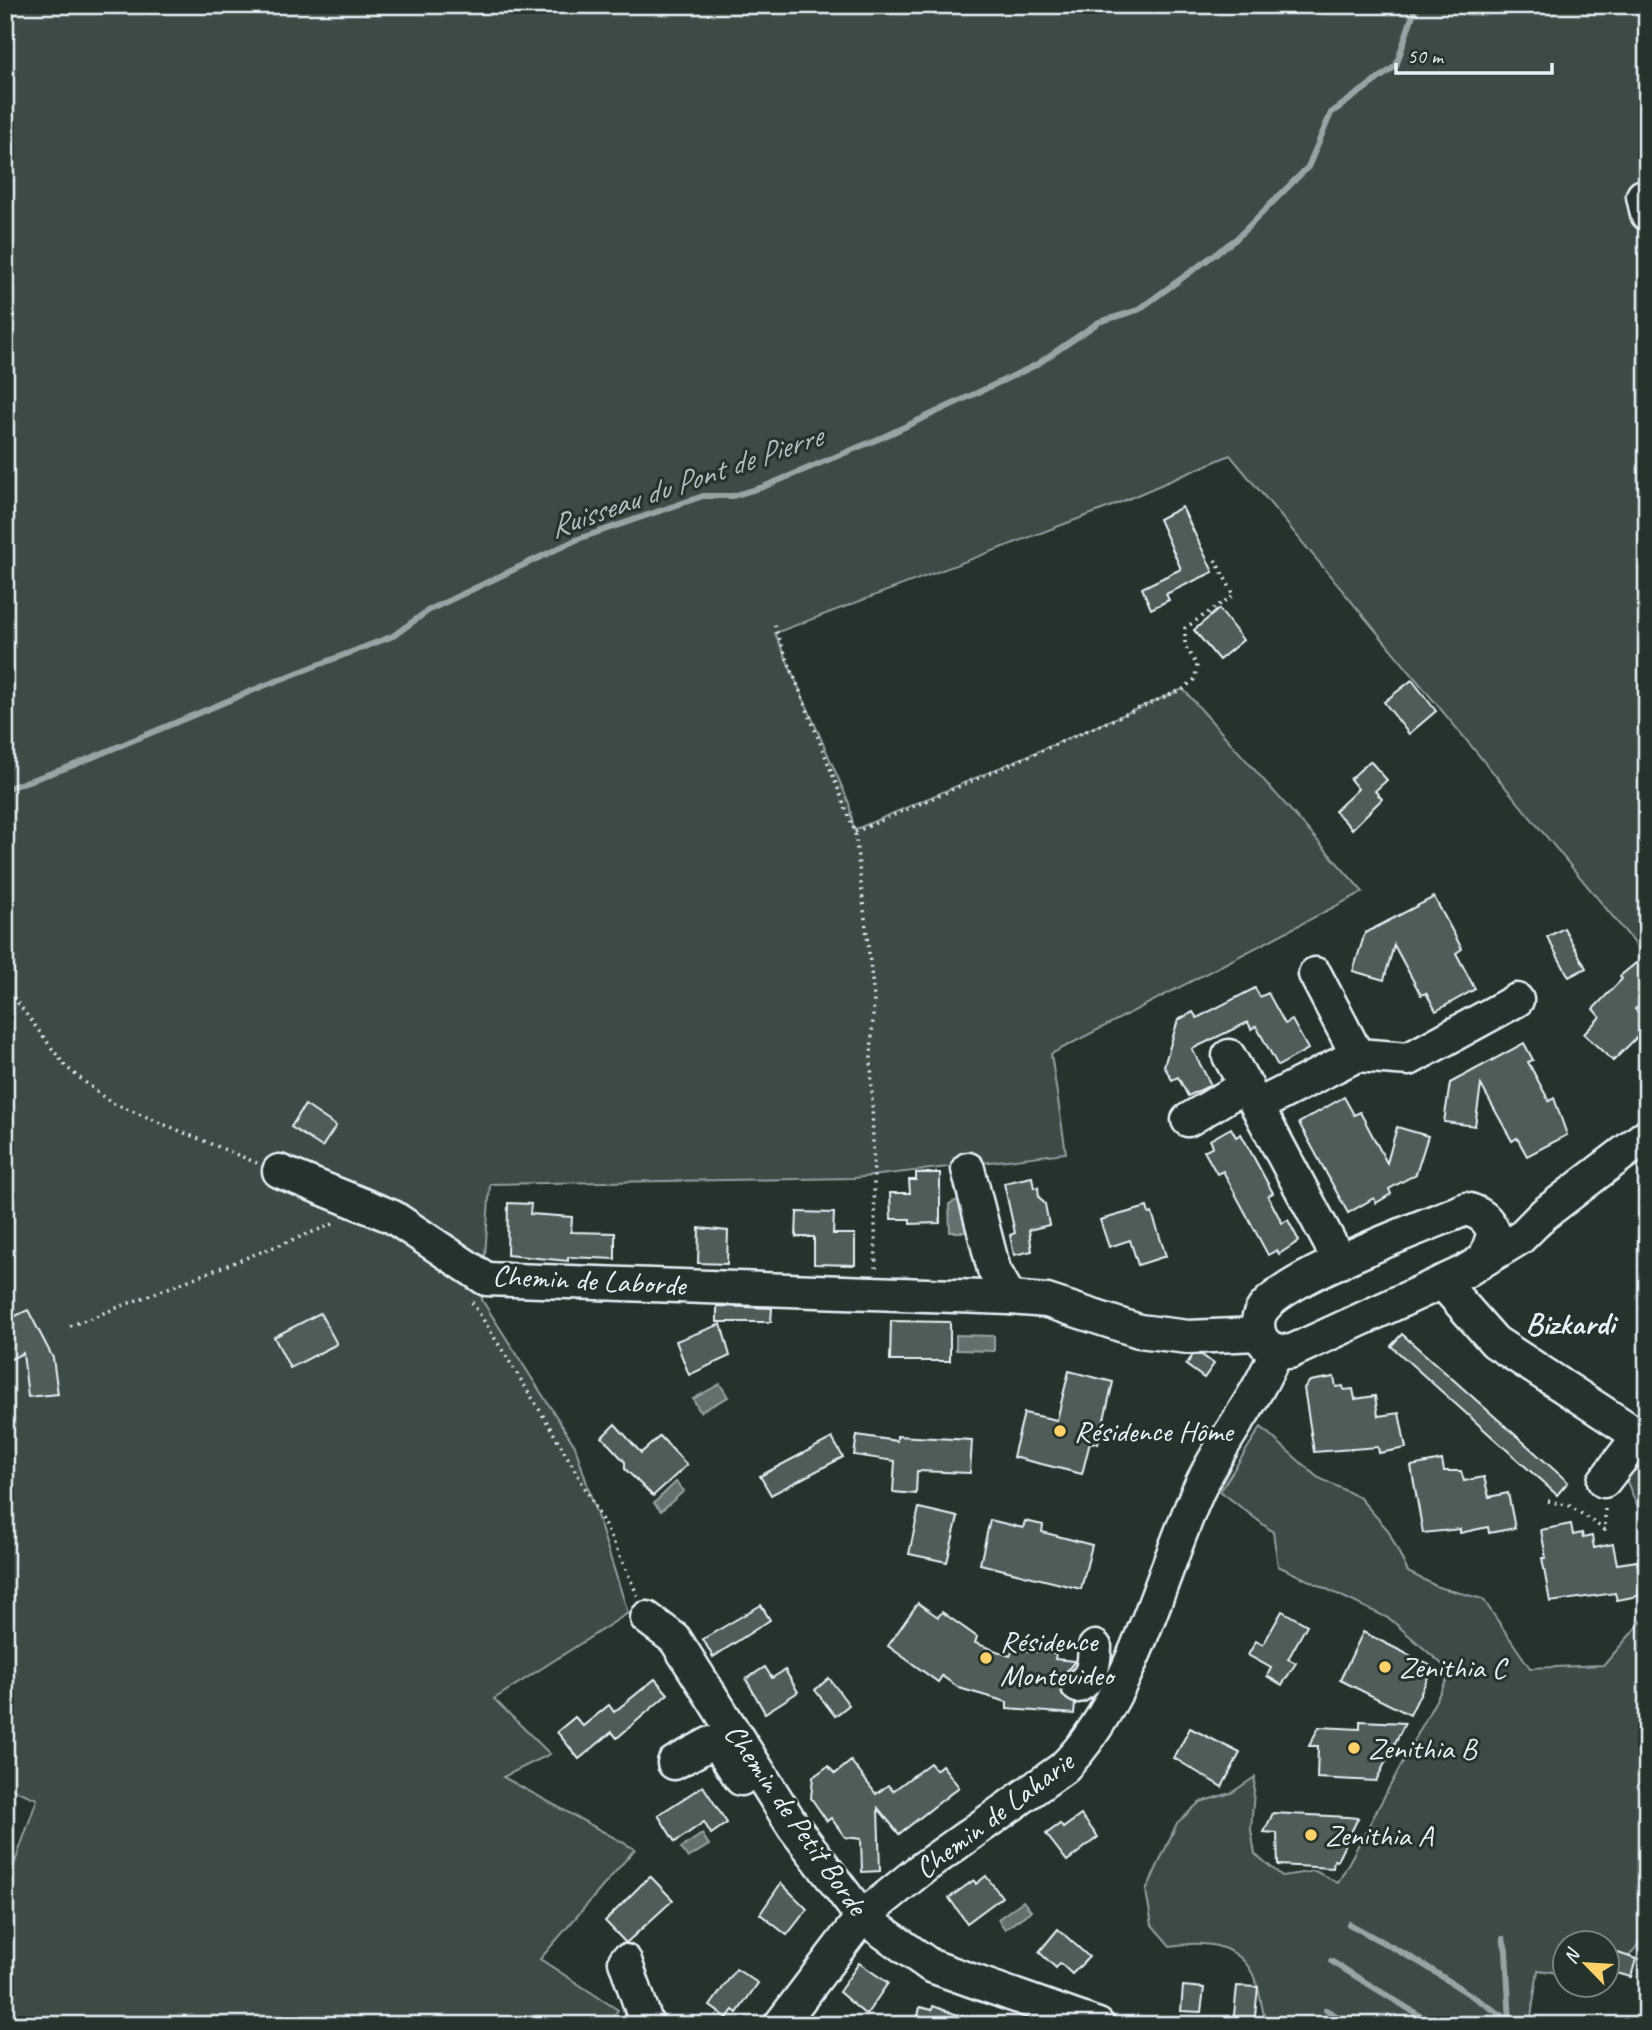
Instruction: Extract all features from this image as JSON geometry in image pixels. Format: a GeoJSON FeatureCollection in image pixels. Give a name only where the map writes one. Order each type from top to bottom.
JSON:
{"type":"FeatureCollection","features":[{"type":"Feature","properties":{"kind":"street"},"geometry":{"type":"LineString","coordinates":[[1315,974],[1357,1055]]}},
{"type":"Feature","properties":{"kind":"street"},"geometry":{"type":"LineString","coordinates":[[1188,1119],[1357,1055],[1409,1059],[1517,1000]]}},
{"type":"Feature","properties":{"kind":"street"},"geometry":{"type":"LineString","coordinates":[[1229,1056],[1340,1262]]}},
{"type":"Feature","properties":{"kind":"street"},"geometry":{"type":"LineString","coordinates":[[1485,1258],[1520,1238],[1544,1214],[1647,1135]]}},
{"type":"Feature","properties":{"kind":"street"},"geometry":{"type":"LineString","coordinates":[[968,1169],[994,1270],[1010,1298]]}},
{"type":"Feature","properties":{"kind":"street","name":"Chemin de Laborde"},"geometry":{"type":"LineString","coordinates":[[279,1171],[393,1217],[486,1279],[875,1291],[1047,1301],[1139,1331],[1188,1338],[1268,1342],[1290,1352],[1442,1282],[1485,1258]]}},
{"type":"Feature","properties":{"kind":"street","name":"Chemin de Laharie"},"geometry":{"type":"LineString","coordinates":[[782,2024],[862,1917],[920,1870],[1063,1768],[1083,1749],[1101,1723],[1199,1490],[1226,1436],[1270,1367],[1268,1342],[1257,1322],[1263,1309],[1278,1294],[1340,1262],[1466,1209],[1477,1212]]}},
{"type":"Feature","properties":{"kind":"street"},"geometry":{"type":"LineString","coordinates":[[1477,1212],[1544,1214]]}},
{"type":"Feature","properties":{"kind":"street"},"geometry":{"type":"LineString","coordinates":[[1477,1212],[1489,1222],[1494,1233],[1485,1258]]}},
{"type":"Feature","properties":{"kind":"street"},"geometry":{"type":"LineString","coordinates":[[1442,1282],[1495,1342],[1639,1436],[1604,1481]]}},
{"type":"Feature","properties":{"kind":"street","name":"Chemin de Petit Borde"},"geometry":{"type":"LineString","coordinates":[[646,1618],[675,1639],[793,1826],[862,1917],[931,1966],[1098,2025]]}},
{"type":"Feature","properties":{"kind":"street"},"geometry":{"type":"LineString","coordinates":[[1078,1686],[1086,1682],[1093,1669],[1095,1647]]}},
{"type":"Feature","properties":{"kind":"street"},"geometry":{"type":"LineString","coordinates":[[674,1763],[712,1743],[720,1747],[761,1810],[776,1824],[793,1826]]}},
{"type":"Feature","properties":{"kind":"street"},"geometry":{"type":"LineString","coordinates":[[625,1961],[647,2025]]}},
{"type":"Feature","properties":{"kind":"path"},"geometry":{"type":"LineString","coordinates":[[855,832],[1183,689],[1195,679],[1197,665],[1185,646],[1185,628],[1234,595],[1213,556]]}},
{"type":"Feature","properties":{"kind":"path"},"geometry":{"type":"LineString","coordinates":[[774,625],[855,832],[874,997],[870,1056],[875,1291]]}},
{"type":"Feature","properties":{"kind":"path"},"geometry":{"type":"LineString","coordinates":[[5,986],[66,1067],[110,1102],[279,1171]]}},
{"type":"Feature","properties":{"kind":"path"},"geometry":{"type":"LineString","coordinates":[[70,1326],[373,1209]]}},
{"type":"Feature","properties":{"kind":"path"},"geometry":{"type":"LineString","coordinates":[[469,1297],[555,1432],[592,1498],[646,1618]]}},
{"type":"Feature","properties":{"kind":"path"},"geometry":{"type":"LineString","coordinates":[[1548,1501],[1570,1506],[1605,1531],[1604,1481]]}},
{"type":"Feature","properties":{"kind":"shaded area"},"geometry":{"type":"Polygon","coordinates":[[[5,5],[1647,5],[1647,958],[1230,455],[1107,508],[775,633],[849,803],[854,830],[1183,689],[1363,892],[1051,1054],[1066,1153],[854,1178],[490,1184],[482,1300],[575,1446],[628,1613],[494,1699],[550,1754],[503,1777],[635,1849],[540,1959],[618,2010],[607,2025],[5,2025],[5,1891],[37,1799],[5,1786],[5,5]]]}},
{"type":"Feature","properties":{"kind":"shaded area"},"geometry":{"type":"Polygon","coordinates":[[[957,1200],[965,1204],[966,1232],[950,1232],[949,1204],[957,1200]]]}},
{"type":"Feature","properties":{"kind":"shaded area"},"geometry":{"type":"Polygon","coordinates":[[[956,1335],[994,1336],[994,1351],[956,1350],[956,1335]]]}},
{"type":"Feature","properties":{"kind":"shaded area"},"geometry":{"type":"Polygon","coordinates":[[[720,1384],[728,1397],[700,1412],[693,1399],[720,1384]]]}},
{"type":"Feature","properties":{"kind":"shaded area"},"geometry":{"type":"Polygon","coordinates":[[[1261,1427],[1317,1477],[1359,1497],[1388,1530],[1408,1572],[1438,1587],[1483,1599],[1530,1668],[1604,1665],[1647,1615],[1647,1925],[1637,1946],[1620,1967],[1620,1928],[1550,1928],[1550,1972],[1538,1970],[1530,2023],[1535,2025],[1267,2025],[1254,1977],[1239,1957],[1229,1950],[1207,1944],[1170,1946],[1152,1925],[1146,1891],[1177,1823],[1200,1802],[1231,1793],[1255,1777],[1251,1830],[1255,1854],[1282,1876],[1315,1871],[1338,1883],[1451,1672],[1390,1619],[1278,1566],[1273,1532],[1220,1491],[1261,1427]]]}},
{"type":"Feature","properties":{"kind":"shaded area"},"geometry":{"type":"Polygon","coordinates":[[[1647,1465],[1647,1529],[1625,1477],[1647,1465]]]}},
{"type":"Feature","properties":{"kind":"shaded area"},"geometry":{"type":"Polygon","coordinates":[[[676,1482],[684,1491],[661,1511],[654,1503],[676,1482]]]}},
{"type":"Feature","properties":{"kind":"shaded area"},"geometry":{"type":"Polygon","coordinates":[[[702,1834],[709,1845],[688,1858],[681,1848],[702,1834]]]}},
{"type":"Feature","properties":{"kind":"shaded area"},"geometry":{"type":"Polygon","coordinates":[[[1023,1901],[1031,1911],[1005,1929],[998,1919],[1023,1901]]]}},
{"type":"Feature","properties":{"kind":"building"},"geometry":{"type":"Polygon","coordinates":[[[1182,507],[1213,572],[1166,594],[1169,600],[1151,609],[1142,588],[1181,569],[1159,519],[1182,507]]]}},
{"type":"Feature","properties":{"kind":"building"},"geometry":{"type":"Polygon","coordinates":[[[1219,609],[1243,640],[1219,660],[1194,630],[1219,609]]]}},
{"type":"Feature","properties":{"kind":"building"},"geometry":{"type":"Polygon","coordinates":[[[1412,680],[1436,711],[1409,734],[1384,702],[1412,680]]]}},
{"type":"Feature","properties":{"kind":"building"},"geometry":{"type":"Polygon","coordinates":[[[1370,761],[1387,780],[1375,791],[1382,799],[1352,829],[1335,811],[1358,789],[1350,779],[1370,761]]]}},
{"type":"Feature","properties":{"kind":"building"},"geometry":{"type":"Polygon","coordinates":[[[1434,897],[1462,949],[1456,953],[1475,989],[1436,1011],[1426,993],[1421,995],[1394,945],[1384,980],[1353,971],[1365,933],[1434,897]]]}},
{"type":"Feature","properties":{"kind":"building"},"geometry":{"type":"Polygon","coordinates":[[[1564,928],[1586,968],[1569,977],[1547,937],[1564,928]]]}},
{"type":"Feature","properties":{"kind":"building"},"geometry":{"type":"Polygon","coordinates":[[[1636,963],[1647,976],[1647,1000],[1635,1009],[1647,1021],[1647,1027],[1613,1061],[1584,1034],[1600,1017],[1593,1009],[1622,979],[1620,976],[1636,963]]]}},
{"type":"Feature","properties":{"kind":"building"},"geometry":{"type":"Polygon","coordinates":[[[1255,988],[1260,997],[1268,993],[1285,1024],[1292,1020],[1308,1049],[1278,1066],[1256,1026],[1251,1029],[1248,1022],[1192,1049],[1211,1085],[1188,1096],[1178,1077],[1172,1080],[1164,1066],[1178,1020],[1193,1012],[1197,1018],[1255,988]]]}},
{"type":"Feature","properties":{"kind":"building"},"geometry":{"type":"Polygon","coordinates":[[[1524,1043],[1533,1060],[1528,1062],[1549,1101],[1554,1098],[1567,1135],[1527,1156],[1517,1138],[1512,1141],[1481,1085],[1475,1126],[1444,1122],[1450,1083],[1524,1043]]]}},
{"type":"Feature","properties":{"kind":"building"},"geometry":{"type":"Polygon","coordinates":[[[1344,1097],[1354,1115],[1360,1112],[1387,1163],[1397,1127],[1428,1136],[1416,1174],[1389,1189],[1391,1194],[1376,1203],[1374,1198],[1348,1213],[1299,1123],[1344,1097]]]}},
{"type":"Feature","properties":{"kind":"building"},"geometry":{"type":"Polygon","coordinates":[[[305,1105],[336,1126],[322,1147],[291,1127],[305,1105]]]}},
{"type":"Feature","properties":{"kind":"building"},"geometry":{"type":"Polygon","coordinates":[[[1231,1128],[1236,1137],[1241,1134],[1273,1193],[1268,1196],[1282,1223],[1288,1220],[1299,1241],[1279,1254],[1277,1250],[1268,1255],[1223,1171],[1217,1174],[1204,1151],[1213,1146],[1210,1140],[1231,1128]]]}},
{"type":"Feature","properties":{"kind":"building"},"geometry":{"type":"Polygon","coordinates":[[[916,1173],[940,1173],[940,1223],[910,1224],[910,1219],[891,1219],[890,1193],[910,1193],[909,1180],[916,1180],[916,1173]]]}},
{"type":"Feature","properties":{"kind":"building"},"geometry":{"type":"Polygon","coordinates":[[[1032,1177],[1034,1188],[1038,1187],[1039,1197],[1045,1204],[1049,1225],[1029,1230],[1032,1251],[1014,1255],[1010,1235],[1015,1233],[1004,1183],[1032,1177]]]}},
{"type":"Feature","properties":{"kind":"building"},"geometry":{"type":"Polygon","coordinates":[[[508,1203],[531,1204],[530,1214],[572,1217],[571,1232],[615,1233],[615,1259],[568,1257],[568,1261],[507,1255],[508,1203]]]}},
{"type":"Feature","properties":{"kind":"building"},"geometry":{"type":"Polygon","coordinates":[[[1147,1207],[1149,1214],[1152,1213],[1166,1256],[1138,1265],[1130,1240],[1109,1247],[1100,1220],[1147,1207]]]}},
{"type":"Feature","properties":{"kind":"building"},"geometry":{"type":"Polygon","coordinates":[[[797,1212],[834,1213],[833,1234],[855,1234],[855,1265],[814,1264],[814,1237],[796,1237],[797,1212]]]}},
{"type":"Feature","properties":{"kind":"building"},"geometry":{"type":"Polygon","coordinates":[[[699,1228],[728,1231],[727,1264],[698,1263],[699,1228]]]}},
{"type":"Feature","properties":{"kind":"building"},"geometry":{"type":"Polygon","coordinates":[[[717,1306],[772,1308],[771,1322],[717,1322],[717,1306]]]}},
{"type":"Feature","properties":{"kind":"building"},"geometry":{"type":"Polygon","coordinates":[[[28,1310],[53,1358],[58,1394],[28,1397],[23,1353],[5,1362],[5,1321],[28,1310]]]}},
{"type":"Feature","properties":{"kind":"building"},"geometry":{"type":"Polygon","coordinates":[[[320,1313],[337,1344],[290,1368],[274,1337],[320,1313]]]}},
{"type":"Feature","properties":{"kind":"building"},"geometry":{"type":"Polygon","coordinates":[[[891,1321],[950,1322],[950,1361],[890,1361],[891,1321]]]}},
{"type":"Feature","properties":{"kind":"building"},"geometry":{"type":"Polygon","coordinates":[[[721,1324],[730,1356],[689,1375],[676,1341],[721,1324]]]}},
{"type":"Feature","properties":{"kind":"building"},"geometry":{"type":"Polygon","coordinates":[[[1402,1334],[1568,1482],[1557,1495],[1391,1346],[1402,1334]]]}},
{"type":"Feature","properties":{"kind":"building"},"geometry":{"type":"Polygon","coordinates":[[[1193,1355],[1202,1355],[1214,1364],[1204,1378],[1186,1365],[1193,1355]]]}},
{"type":"Feature","properties":{"kind":"building","name":"Résidence Hôme"},"geometry":{"type":"Polygon","coordinates":[[[1069,1371],[1113,1382],[1098,1444],[1090,1442],[1082,1474],[1013,1457],[1024,1413],[1057,1420],[1069,1371]]]}},
{"type":"Feature","properties":{"kind":"building"},"geometry":{"type":"Polygon","coordinates":[[[1334,1377],[1336,1387],[1353,1389],[1355,1399],[1375,1396],[1378,1416],[1399,1413],[1406,1448],[1379,1453],[1378,1447],[1314,1452],[1304,1388],[1310,1381],[1334,1377]]]}},
{"type":"Feature","properties":{"kind":"building"},"geometry":{"type":"Polygon","coordinates":[[[615,1424],[641,1453],[660,1436],[687,1465],[653,1496],[625,1469],[625,1462],[602,1437],[615,1424]]]}},
{"type":"Feature","properties":{"kind":"building"},"geometry":{"type":"Polygon","coordinates":[[[857,1435],[897,1441],[897,1436],[972,1440],[970,1473],[917,1471],[916,1494],[893,1492],[895,1461],[854,1455],[857,1435]]]}},
{"type":"Feature","properties":{"kind":"building"},"geometry":{"type":"Polygon","coordinates":[[[832,1438],[843,1457],[771,1495],[760,1476],[832,1438]]]}},
{"type":"Feature","properties":{"kind":"building"},"geometry":{"type":"Polygon","coordinates":[[[1442,1460],[1444,1471],[1461,1471],[1464,1481],[1484,1477],[1489,1497],[1508,1493],[1515,1528],[1489,1533],[1488,1527],[1460,1533],[1460,1529],[1423,1533],[1411,1466],[1442,1460]]]}},
{"type":"Feature","properties":{"kind":"building"},"geometry":{"type":"Polygon","coordinates":[[[919,1508],[958,1517],[947,1562],[909,1554],[919,1508]]]}},
{"type":"Feature","properties":{"kind":"building","name":"Résidence Hôme"},"geometry":{"type":"Polygon","coordinates":[[[990,1520],[1023,1528],[1025,1521],[1043,1525],[1042,1532],[1092,1545],[1081,1589],[980,1564],[990,1520]]]}},
{"type":"Feature","properties":{"kind":"building"},"geometry":{"type":"Polygon","coordinates":[[[1571,1524],[1573,1535],[1582,1533],[1583,1538],[1592,1536],[1594,1548],[1613,1544],[1617,1564],[1637,1561],[1643,1595],[1617,1600],[1615,1593],[1550,1602],[1542,1558],[1546,1558],[1541,1530],[1571,1524]]]}},
{"type":"Feature","properties":{"kind":"building","name":"Résidence Montevideo"},"geometry":{"type":"Polygon","coordinates":[[[918,1603],[938,1617],[942,1612],[977,1637],[975,1643],[1010,1656],[1013,1650],[1056,1653],[1055,1659],[1075,1661],[1062,1677],[1060,1686],[1063,1696],[1075,1704],[1074,1714],[1007,1709],[1007,1702],[959,1688],[942,1676],[938,1682],[888,1646],[918,1603]]]}},
{"type":"Feature","properties":{"kind":"building"},"geometry":{"type":"Polygon","coordinates":[[[761,1605],[770,1620],[713,1657],[703,1639],[761,1605]]]}},
{"type":"Feature","properties":{"kind":"building"},"geometry":{"type":"Polygon","coordinates":[[[1282,1611],[1307,1625],[1288,1659],[1296,1663],[1282,1685],[1267,1676],[1271,1668],[1248,1655],[1256,1641],[1263,1645],[1282,1611]]]}},
{"type":"Feature","properties":{"kind":"building","name":"Zenithia C"},"geometry":{"type":"Polygon","coordinates":[[[1363,1632],[1433,1667],[1410,1715],[1340,1680],[1363,1632]]]}},
{"type":"Feature","properties":{"kind":"building"},"geometry":{"type":"Polygon","coordinates":[[[765,1667],[772,1678],[785,1670],[798,1692],[765,1713],[746,1679],[765,1667]]]}},
{"type":"Feature","properties":{"kind":"building"},"geometry":{"type":"Polygon","coordinates":[[[829,1678],[849,1705],[835,1716],[815,1690],[829,1678]]]}},
{"type":"Feature","properties":{"kind":"building"},"geometry":{"type":"Polygon","coordinates":[[[655,1679],[668,1694],[617,1738],[612,1732],[579,1759],[557,1732],[575,1717],[583,1726],[609,1705],[614,1712],[655,1679]]]}},
{"type":"Feature","properties":{"kind":"building","name":"Zenithia B"},"geometry":{"type":"Polygon","coordinates":[[[1360,1721],[1405,1723],[1376,1781],[1317,1778],[1318,1746],[1309,1746],[1319,1727],[1360,1729],[1360,1721]]]}},
{"type":"Feature","properties":{"kind":"building"},"geometry":{"type":"Polygon","coordinates":[[[1190,1728],[1240,1753],[1222,1787],[1174,1758],[1190,1728]]]}},
{"type":"Feature","properties":{"kind":"building"},"geometry":{"type":"Polygon","coordinates":[[[851,1761],[876,1794],[888,1785],[893,1791],[930,1763],[936,1770],[942,1765],[959,1787],[899,1834],[878,1808],[880,1871],[862,1872],[861,1839],[845,1837],[831,1818],[827,1821],[811,1798],[813,1777],[828,1766],[835,1774],[851,1761]]]}},
{"type":"Feature","properties":{"kind":"building"},"geometry":{"type":"Polygon","coordinates":[[[703,1786],[727,1823],[711,1834],[704,1822],[675,1842],[658,1815],[703,1786]]]}},
{"type":"Feature","properties":{"kind":"building","name":"Zenithia A"},"geometry":{"type":"Polygon","coordinates":[[[1273,1813],[1358,1818],[1337,1861],[1334,1860],[1333,1868],[1278,1865],[1277,1833],[1264,1832],[1273,1813]]]}},
{"type":"Feature","properties":{"kind":"building"},"geometry":{"type":"Polygon","coordinates":[[[1081,1815],[1098,1837],[1067,1861],[1046,1834],[1060,1824],[1063,1828],[1081,1815]]]}},
{"type":"Feature","properties":{"kind":"building"},"geometry":{"type":"Polygon","coordinates":[[[650,1876],[673,1900],[626,1943],[605,1921],[650,1876]]]}},
{"type":"Feature","properties":{"kind":"building"},"geometry":{"type":"Polygon","coordinates":[[[986,1876],[1002,1897],[967,1923],[949,1898],[974,1880],[976,1884],[986,1876]]]}},
{"type":"Feature","properties":{"kind":"building"},"geometry":{"type":"Polygon","coordinates":[[[781,1883],[807,1909],[787,1935],[760,1914],[781,1883]]]}},
{"type":"Feature","properties":{"kind":"building"},"geometry":{"type":"Polygon","coordinates":[[[1058,1929],[1089,1957],[1072,1974],[1060,1963],[1056,1968],[1039,1952],[1058,1929]]]}},
{"type":"Feature","properties":{"kind":"building"},"geometry":{"type":"Polygon","coordinates":[[[1620,1954],[1636,1959],[1631,1977],[1620,1974],[1620,1954]]]}},
{"type":"Feature","properties":{"kind":"building"},"geometry":{"type":"Polygon","coordinates":[[[859,1963],[888,1983],[866,2015],[839,1992],[859,1963]]]}},
{"type":"Feature","properties":{"kind":"building"},"geometry":{"type":"Polygon","coordinates":[[[736,1969],[758,1983],[737,2013],[733,2010],[727,2018],[710,2006],[736,1969]]]}},
{"type":"Feature","properties":{"kind":"building"},"geometry":{"type":"Polygon","coordinates":[[[1183,1986],[1204,1988],[1201,2012],[1181,2011],[1183,1986]]]}},
{"type":"Feature","properties":{"kind":"building"},"geometry":{"type":"Polygon","coordinates":[[[1237,1986],[1258,1987],[1254,2025],[1233,2025],[1237,1986]]]}},
{"type":"Feature","properties":{"kind":"building"},"geometry":{"type":"Polygon","coordinates":[[[933,2006],[966,2018],[966,2025],[916,2025],[920,2007],[932,2010],[933,2006]]]}},
{"type":"Feature","properties":{"kind":"waterway","name":"Ruisseau du Pont de Pierre"},"geometry":{"type":"LineString","coordinates":[[5,789],[69,767],[266,685],[393,636],[429,610],[578,539],[703,496],[733,496],[763,487],[883,437],[1036,365],[1099,322],[1138,310],[1236,239],[1308,167],[1331,113],[1396,66],[1416,5]]}},
{"type":"Feature","properties":{"kind":"waterway"},"geometry":{"type":"LineString","coordinates":[[1349,1924],[1421,1963],[1503,2016],[1507,2025]]}},
{"type":"Feature","properties":{"kind":"waterway"},"geometry":{"type":"LineString","coordinates":[[1503,1939],[1510,2024]]}},
{"type":"Feature","properties":{"kind":"waterway"},"geometry":{"type":"LineString","coordinates":[[1331,1961],[1435,2025]]}},
{"type":"Feature","properties":{"kind":"waterway"},"geometry":{"type":"LineString","coordinates":[[1326,2010],[1353,2025]]}},
{"type":"Feature","properties":{"kind":"place","name":"Résidence Hôme"},"geometry":{"type":"Point","coordinates":[1060,1431]}},
{"type":"Feature","properties":{"kind":"place","name":"Résidence Montevideo"},"geometry":{"type":"Point","coordinates":[986,1658]}},
{"type":"Feature","properties":{"kind":"place","name":"Zenithia C"},"geometry":{"type":"Point","coordinates":[1385,1667]}},
{"type":"Feature","properties":{"kind":"place","name":"Zenithia B"},"geometry":{"type":"Point","coordinates":[1354,1748]}},
{"type":"Feature","properties":{"kind":"place","name":"Zenithia A"},"geometry":{"type":"Point","coordinates":[1311,1835]}},
{"type":"Feature","properties":{"kind":"district","name":"Bizkardi"},"geometry":{"type":"Point","coordinates":[1570,1323]}}]}
